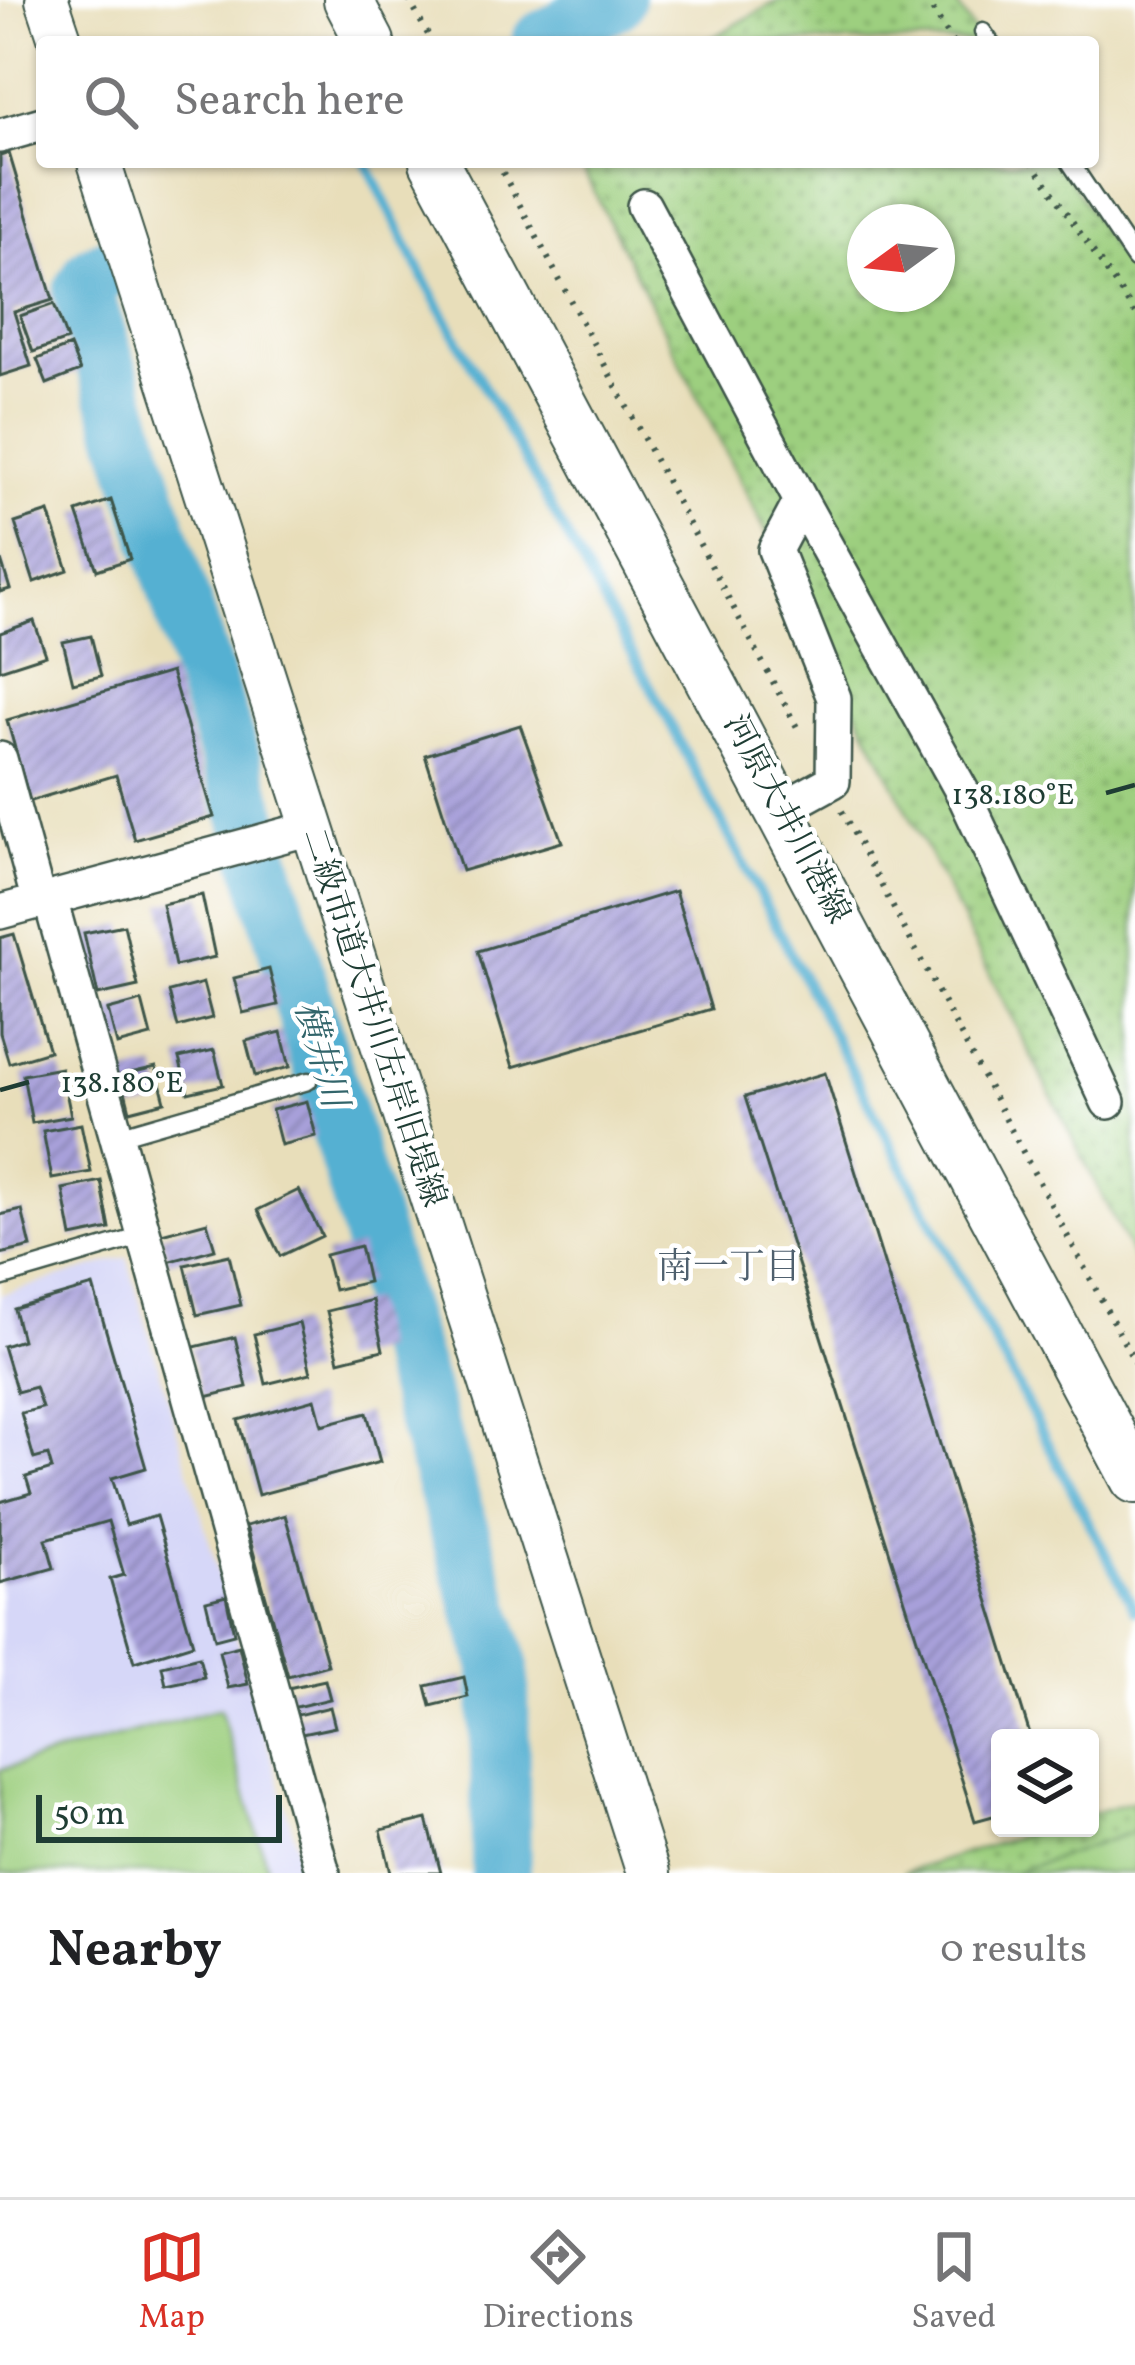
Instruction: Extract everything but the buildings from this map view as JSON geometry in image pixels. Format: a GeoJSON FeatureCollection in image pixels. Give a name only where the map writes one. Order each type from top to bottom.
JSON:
{"type":"FeatureCollection","features":[{"type":"Feature","properties":{"kind":"main road"},"geometry":{"type":"LineString","coordinates":[[348,0],[367,36]]}},
{"type":"Feature","properties":{"kind":"main road","name":"河原大井川港線"},"geometry":{"type":"LineString","coordinates":[[437,168],[1135,1479]]}},
{"type":"Feature","properties":{"kind":"street"},"geometry":{"type":"LineString","coordinates":[[47,0],[59,36]]}},
{"type":"Feature","properties":{"kind":"street"},"geometry":{"type":"LineString","coordinates":[[0,136],[36,126]]}},
{"type":"Feature","properties":{"kind":"street","name":"二級市道大井川左岸旧堤線"},"geometry":{"type":"LineString","coordinates":[[101,168],[647,1873]]}},
{"type":"Feature","properties":{"kind":"street"},"geometry":{"type":"LineString","coordinates":[[644,206],[964,795],[1108,1102]]}},
{"type":"Feature","properties":{"kind":"street"},"geometry":{"type":"LineString","coordinates":[[780,810],[833,781],[834,698],[775,550],[801,501]]}},
{"type":"Feature","properties":{"kind":"street"},"geometry":{"type":"LineString","coordinates":[[0,759],[115,1137],[323,1873]]}},
{"type":"Feature","properties":{"kind":"street"},"geometry":{"type":"LineString","coordinates":[[0,912],[311,828]]}},
{"type":"Feature","properties":{"kind":"lane"},"geometry":{"type":"LineString","coordinates":[[1074,168],[1135,259]]}},
{"type":"Feature","properties":{"kind":"lane"},"geometry":{"type":"LineString","coordinates":[[115,1137],[308,1081]]}},
{"type":"Feature","properties":{"kind":"lane"},"geometry":{"type":"LineString","coordinates":[[0,1278],[143,1236]]}},
{"type":"Feature","properties":{"kind":"path"},"geometry":{"type":"LineString","coordinates":[[410,0],[429,36]]}},
{"type":"Feature","properties":{"kind":"path"},"geometry":{"type":"LineString","coordinates":[[926,0],[949,36]]}},
{"type":"Feature","properties":{"kind":"path"},"geometry":{"type":"LineString","coordinates":[[1036,168],[1135,314]]}},
{"type":"Feature","properties":{"kind":"shaded area"},"geometry":{"type":"Polygon","coordinates":[[[127,1257],[305,1873],[0,1873],[0,1295],[127,1257]]]}},
{"type":"Feature","properties":{"kind":"green space"},"geometry":{"type":"Polygon","coordinates":[[[779,0],[954,0],[977,36],[716,36],[779,0]]]}},
{"type":"Feature","properties":{"kind":"green space"},"geometry":{"type":"Polygon","coordinates":[[[582,168],[1062,168],[1135,281],[1135,1261],[582,168]]]}},
{"type":"Feature","properties":{"kind":"green space"},"geometry":{"type":"Polygon","coordinates":[[[220,1708],[269,1873],[0,1873],[0,1770],[220,1708]]]}},
{"type":"Feature","properties":{"kind":"green space"},"geometry":{"type":"Polygon","coordinates":[[[1135,1800],[1135,1873],[902,1873],[1017,1837],[1099,1837],[1099,1811],[1135,1800]]]}},
{"type":"Feature","properties":{"kind":"green space"},"geometry":{"type":"Polygon","coordinates":[[[1135,1831],[1135,1873],[1012,1873],[1135,1831]]]}},
{"type":"Feature","properties":{"kind":"waterway","name":"横井川"},"geometry":{"type":"LineString","coordinates":[[552,36],[615,0]]}},
{"type":"Feature","properties":{"kind":"waterway"},"geometry":{"type":"LineString","coordinates":[[369,168],[423,277],[653,691],[1135,1610]]}},
{"type":"Feature","properties":{"kind":"waterway","name":"横井川"},"geometry":{"type":"LineString","coordinates":[[115,264],[93,275],[83,292],[247,811],[499,1665],[501,1873]]}},
{"type":"Feature","properties":{"kind":"district","name":"南一丁目"},"geometry":{"type":"Point","coordinates":[729,1269]}}]}
